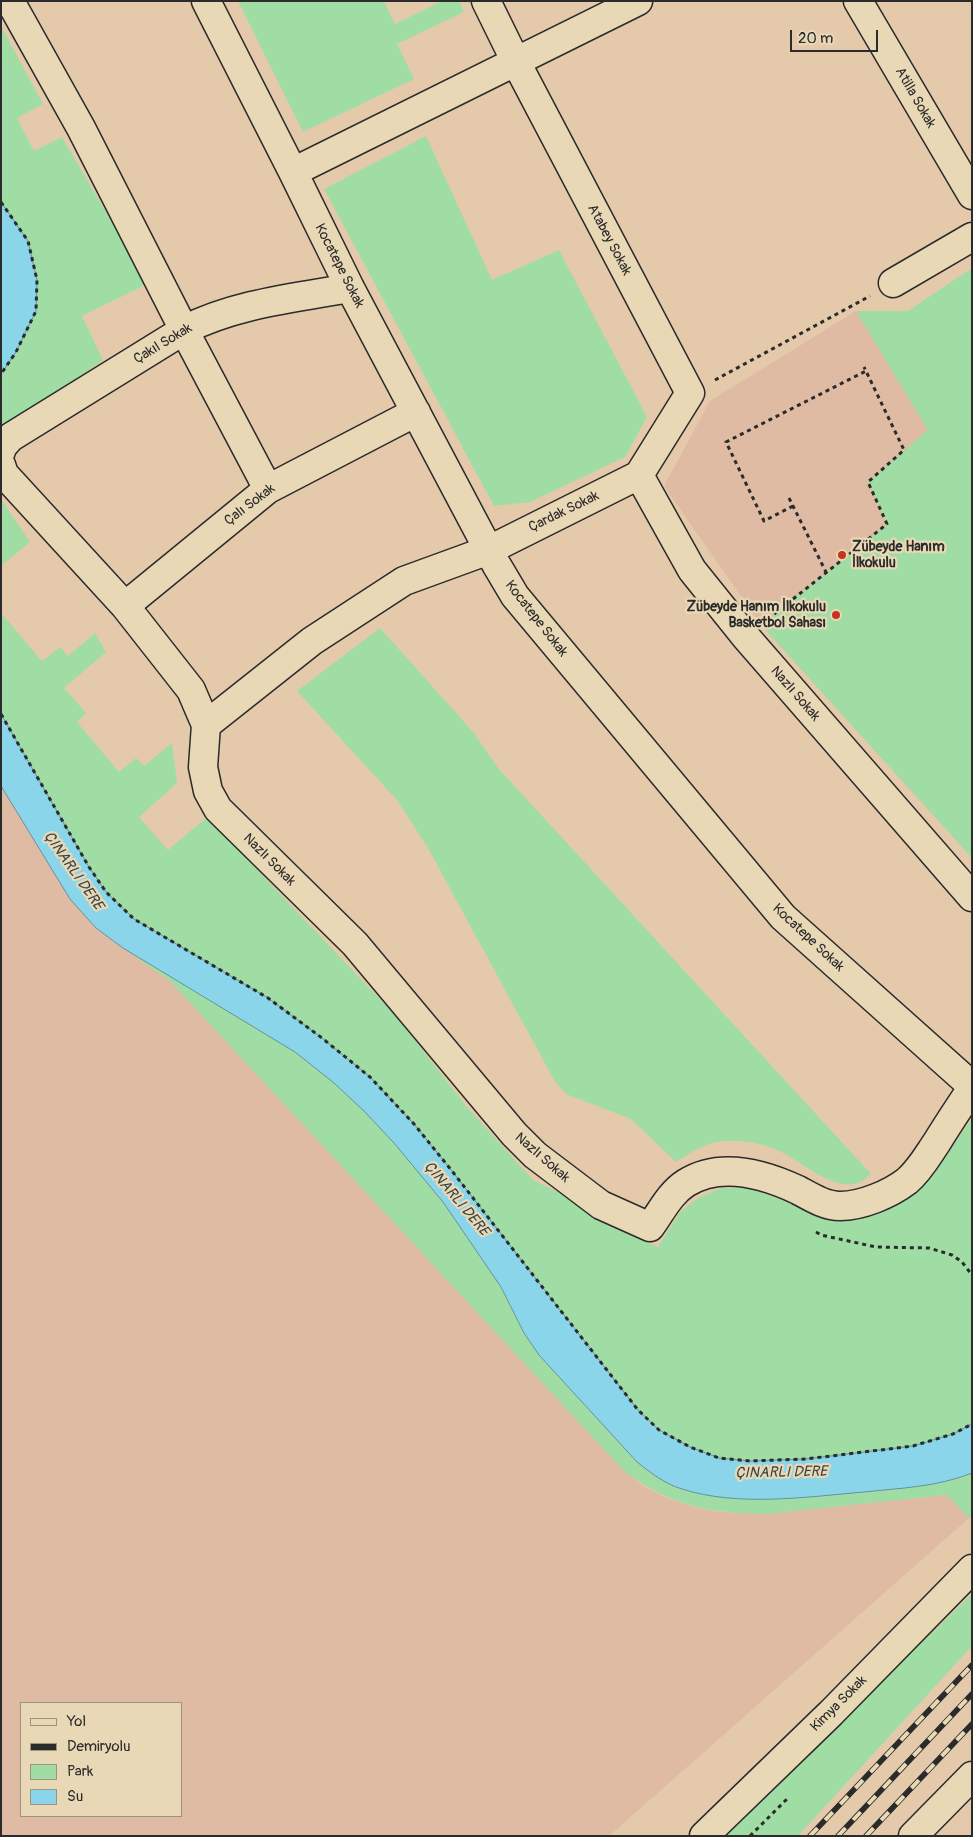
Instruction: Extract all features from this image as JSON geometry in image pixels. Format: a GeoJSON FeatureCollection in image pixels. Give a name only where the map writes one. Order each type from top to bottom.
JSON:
{"type":"FeatureCollection","features":[{"type":"Feature","properties":{"kind":"street"},"geometry":{"type":"LineString","coordinates":[[10,1],[82,128],[184,330],[268,489]]}},
{"type":"Feature","properties":{"kind":"street","name":"Kocatepe Sokak"},"geometry":{"type":"LineString","coordinates":[[206,1],[350,288],[489,550],[516,596],[783,917],[972,1087]]}},
{"type":"Feature","properties":{"kind":"street","name":"Atabey Sokak"},"geometry":{"type":"LineString","coordinates":[[486,1],[516,62],[690,393]]}},
{"type":"Feature","properties":{"kind":"street"},"geometry":{"type":"LineString","coordinates":[[293,172],[638,1]]}},
{"type":"Feature","properties":{"kind":"street","name":"Atilla Sokak"},"geometry":{"type":"LineString","coordinates":[[858,1],[972,196]]}},
{"type":"Feature","properties":{"kind":"street"},"geometry":{"type":"LineString","coordinates":[[893,283],[972,237]]}},
{"type":"Feature","properties":{"kind":"street","name":"Çakıl Sokak"},"geometry":{"type":"LineString","coordinates":[[1,451],[2,447],[11,437],[184,330],[206,319],[230,311],[350,288]]}},
{"type":"Feature","properties":{"kind":"street"},"geometry":{"type":"LineString","coordinates":[[639,475],[690,393]]}},
{"type":"Feature","properties":{"kind":"street","name":"Çalı Sokak"},"geometry":{"type":"LineString","coordinates":[[125,606],[268,489],[416,412]]}},
{"type":"Feature","properties":{"kind":"street"},"geometry":{"type":"LineString","coordinates":[[1,465],[4,474],[125,606],[191,690],[206,725]]}},
{"type":"Feature","properties":{"kind":"street","name":"Çardak Sokak"},"geometry":{"type":"LineString","coordinates":[[206,725],[312,641],[404,581],[489,550],[639,475]]}},
{"type":"Feature","properties":{"kind":"street","name":"Nazlı Sokak"},"geometry":{"type":"LineString","coordinates":[[639,475],[692,570],[745,636],[972,897]]}},
{"type":"Feature","properties":{"kind":"street","name":"Nazlı Sokak"},"geometry":{"type":"LineString","coordinates":[[206,725],[202,767],[208,791],[218,809],[354,944],[514,1134],[535,1155],[600,1206],[650,1227],[673,1194],[686,1183],[713,1174],[730,1171],[762,1176],[826,1204],[841,1206],[864,1201],[894,1189],[907,1180],[920,1167],[972,1087]]}},
{"type":"Feature","properties":{"kind":"street","name":"Kimya Sokak"},"geometry":{"type":"LineString","coordinates":[[704,1836],[831,1713],[972,1569]]}},
{"type":"Feature","properties":{"kind":"street"},"geometry":{"type":"LineString","coordinates":[[913,1836],[972,1776]]}},
{"type":"Feature","properties":{"kind":"path"},"geometry":{"type":"LineString","coordinates":[[1,202],[28,241],[37,280],[36,311],[16,352],[1,374]]}},
{"type":"Feature","properties":{"kind":"path"},"geometry":{"type":"LineString","coordinates":[[690,393],[893,283]]}},
{"type":"Feature","properties":{"kind":"path"},"geometry":{"type":"LineString","coordinates":[[745,636],[887,524],[868,482],[904,450],[864,367]]}},
{"type":"Feature","properties":{"kind":"path"},"geometry":{"type":"LineString","coordinates":[[793,506],[764,521],[726,442],[866,371]]}},
{"type":"Feature","properties":{"kind":"path"},"geometry":{"type":"LineString","coordinates":[[789,498],[826,572]]}},
{"type":"Feature","properties":{"kind":"path"},"geometry":{"type":"LineString","coordinates":[[1,714],[89,867],[106,892],[134,919],[268,998],[370,1077],[414,1124],[447,1164],[638,1410],[659,1430],[690,1447],[720,1458],[750,1461],[806,1459],[913,1446],[953,1434],[972,1424]]}},
{"type":"Feature","properties":{"kind":"path"},"geometry":{"type":"LineString","coordinates":[[876,1247],[929,1248],[952,1255],[962,1262],[972,1275]]}},
{"type":"Feature","properties":{"kind":"shaded area","name":"Zübeyde Hanım İlkokulu"},"geometry":{"type":"Polygon","coordinates":[[[856,311],[908,311],[972,388],[931,813],[761,625],[664,486],[710,401],[856,311]]]}},
{"type":"Feature","properties":{"kind":"shaded area"},"geometry":{"type":"Polygon","coordinates":[[[1,786],[70,899],[96,928],[170,981],[625,1472],[645,1487],[667,1498],[690,1506],[718,1512],[765,1514],[947,1495],[969,1518],[609,1836],[1,1836],[1,786]]]}},
{"type":"Feature","properties":{"kind":"green space"},"geometry":{"type":"Polygon","coordinates":[[[238,1],[384,1],[395,24],[442,1],[459,1],[464,12],[397,44],[414,79],[303,132],[238,1]]]}},
{"type":"Feature","properties":{"kind":"green space"},"geometry":{"type":"Polygon","coordinates":[[[1,26],[43,104],[17,118],[34,151],[62,137],[134,260],[145,285],[82,316],[103,360],[1,432],[1,26]]]}},
{"type":"Feature","properties":{"kind":"green space"},"geometry":{"type":"Polygon","coordinates":[[[426,136],[492,280],[559,250],[647,417],[625,457],[530,502],[494,506],[324,189],[426,136]]]}},
{"type":"Feature","properties":{"kind":"green space"},"geometry":{"type":"Polygon","coordinates":[[[972,268],[972,858],[761,625],[887,524],[868,482],[928,430],[856,311],[908,311],[972,268]]]}},
{"type":"Feature","properties":{"kind":"green space"},"geometry":{"type":"Polygon","coordinates":[[[1,499],[30,542],[1,566],[1,499]]]}},
{"type":"Feature","properties":{"kind":"green space"},"geometry":{"type":"Polygon","coordinates":[[[1,613],[42,661],[60,647],[68,656],[95,633],[106,652],[64,688],[86,713],[77,722],[119,772],[136,758],[144,766],[172,743],[177,783],[139,817],[168,850],[207,817],[395,1015],[467,1107],[533,1180],[568,1197],[610,1223],[658,1247],[680,1212],[698,1198],[721,1188],[750,1188],[836,1220],[867,1215],[905,1200],[933,1175],[972,1118],[972,1443],[866,1470],[672,1458],[341,1075],[118,929],[1,757],[1,613]]]}},
{"type":"Feature","properties":{"kind":"green space"},"geometry":{"type":"Polygon","coordinates":[[[380,628],[474,733],[498,768],[871,1174],[863,1180],[851,1184],[840,1184],[817,1174],[775,1149],[739,1141],[724,1141],[707,1145],[676,1162],[631,1119],[566,1094],[554,1080],[428,848],[397,800],[297,691],[380,628]]]}},
{"type":"Feature","properties":{"kind":"green space"},"geometry":{"type":"Polygon","coordinates":[[[123,948],[295,1052],[334,1083],[364,1111],[394,1143],[443,1202],[501,1287],[524,1333],[539,1355],[637,1462],[655,1476],[712,1495],[749,1499],[800,1498],[958,1478],[972,1473],[972,1516],[969,1518],[947,1495],[765,1514],[726,1512],[675,1500],[642,1484],[625,1472],[170,981],[123,948]]]}},
{"type":"Feature","properties":{"kind":"green space"},"geometry":{"type":"Polygon","coordinates":[[[972,1594],[972,1646],[798,1836],[722,1836],[972,1594]]]}},
{"type":"Feature","properties":{"kind":"water"},"geometry":{"type":"Polygon","coordinates":[[[1,202],[28,241],[37,280],[36,311],[16,352],[1,374],[1,202]]]}},
{"type":"Feature","properties":{"kind":"water","name":"ÇINARLI DERE"},"geometry":{"type":"Polygon","coordinates":[[[1,714],[89,867],[106,892],[134,919],[268,998],[370,1077],[414,1124],[638,1410],[659,1430],[690,1447],[719,1458],[750,1461],[806,1459],[913,1446],[953,1434],[972,1424],[972,1473],[946,1481],[905,1488],[796,1498],[749,1499],[704,1495],[682,1489],[664,1481],[642,1466],[539,1355],[524,1333],[501,1287],[443,1202],[394,1143],[364,1111],[334,1083],[295,1052],[123,948],[96,928],[70,899],[1,786],[1,714]]]}},
{"type":"Feature","properties":{"kind":"railway"},"geometry":{"type":"LineString","coordinates":[[810,1836],[972,1665]]}},
{"type":"Feature","properties":{"kind":"railway"},"geometry":{"type":"LineString","coordinates":[[838,1836],[972,1694]]}},
{"type":"Feature","properties":{"kind":"railway"},"geometry":{"type":"LineString","coordinates":[[866,1836],[972,1724]]}},
{"type":"Feature","properties":{"kind":"place","name":"Zübeyde Hanım İlkokulu"},"geometry":{"type":"Point","coordinates":[842,555]}},
{"type":"Feature","properties":{"kind":"place","name":"Zübeyde Hanım İlkokulu Basketbol Sahası"},"geometry":{"type":"Point","coordinates":[836,615]}}]}
